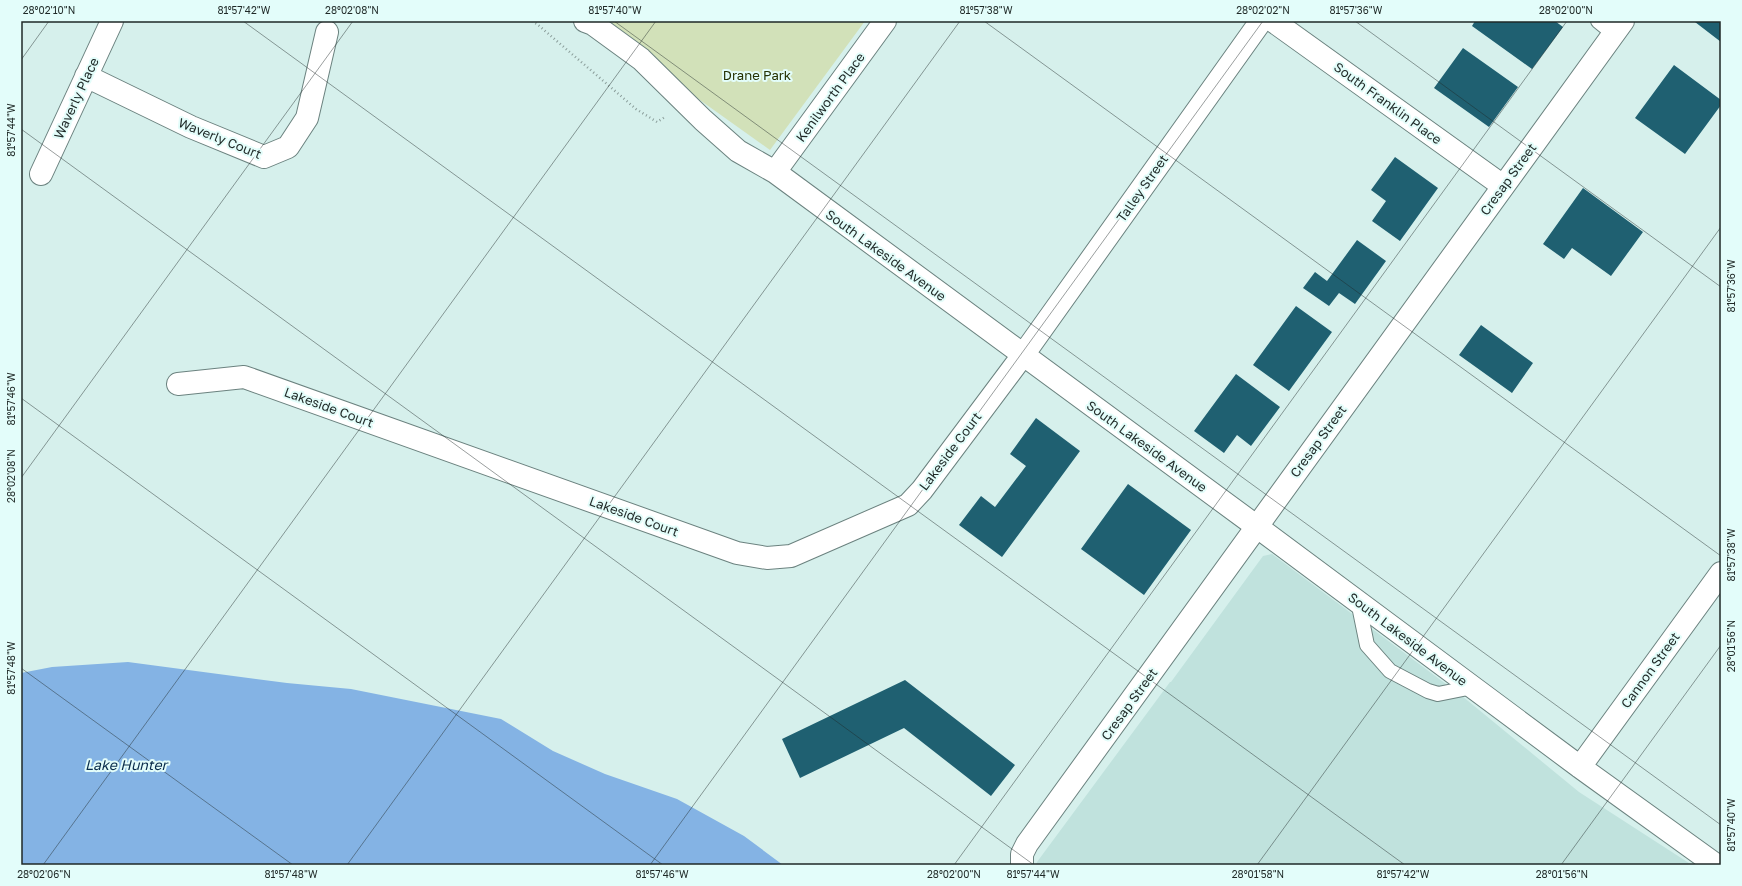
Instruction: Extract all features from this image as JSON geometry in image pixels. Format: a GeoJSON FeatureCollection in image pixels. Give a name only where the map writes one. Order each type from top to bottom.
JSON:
{"type":"FeatureCollection","features":[{"type":"Feature","properties":{"kind":"street","name":"Waverly Place"},"geometry":{"type":"LineString","coordinates":[[41,174],[112,21]]}},
{"type":"Feature","properties":{"kind":"street","name":"South Lakeside Avenue"},"geometry":{"type":"LineString","coordinates":[[585,21],[593,24],[641,59],[686,104],[738,151],[775,172],[1358,601],[1580,767],[1716,865]]}},
{"type":"Feature","properties":{"kind":"street","name":"Kenilworth Place"},"geometry":{"type":"LineString","coordinates":[[775,172],[885,21]]}},
{"type":"Feature","properties":{"kind":"street","name":"Talley Street"},"geometry":{"type":"LineString","coordinates":[[1023,355],[1261,21]]}},
{"type":"Feature","properties":{"kind":"street","name":"South Franklin Place"},"geometry":{"type":"LineString","coordinates":[[1273,21],[1503,186]]}},
{"type":"Feature","properties":{"kind":"street","name":"Cresap Street"},"geometry":{"type":"LineString","coordinates":[[1022,865],[1022,854],[1027,844],[1503,186],[1612,25]]}},
{"type":"Feature","properties":{"kind":"street","name":"Waverly Court"},"geometry":{"type":"LineString","coordinates":[[86,76],[191,128],[264,157],[288,147],[307,118],[327,32]]}},
{"type":"Feature","properties":{"kind":"street","name":"Lakeside Court"},"geometry":{"type":"LineString","coordinates":[[178,384],[244,377],[737,553],[767,558],[791,556],[908,504],[922,490],[1023,355]]}},
{"type":"Feature","properties":{"kind":"street","name":"Cannon Street"},"geometry":{"type":"LineString","coordinates":[[1580,767],[1721,573]]}},
{"type":"Feature","properties":{"kind":"lane"},"geometry":{"type":"LineString","coordinates":[[1358,601],[1367,645],[1390,671],[1428,691],[1438,694],[1473,687]]}},
{"type":"Feature","properties":{"kind":"path"},"geometry":{"type":"LineString","coordinates":[[532,21],[636,109],[657,122],[686,104]]}},
{"type":"Feature","properties":{"kind":"shaded area"},"geometry":{"type":"Polygon","coordinates":[[[1272,554],[1462,696],[1579,792],[1692,865],[1036,865],[1263,556],[1272,554]]]}},
{"type":"Feature","properties":{"kind":"green space","name":"Drane Park"},"geometry":{"type":"Polygon","coordinates":[[[589,21],[865,21],[770,150],[589,21]]]}},
{"type":"Feature","properties":{"kind":"water","name":"Lake Hunter"},"geometry":{"type":"Polygon","coordinates":[[[128,662],[287,683],[351,689],[501,719],[553,751],[605,774],[677,799],[744,836],[783,865],[21,865],[21,673],[52,667],[128,662]]]}},
{"type":"Feature","properties":{"kind":"building"},"geometry":{"type":"Polygon","coordinates":[[[1475,21],[1555,21],[1563,27],[1532,69],[1472,26],[1475,21]]]}},
{"type":"Feature","properties":{"kind":"building"},"geometry":{"type":"Polygon","coordinates":[[[1721,21],[1721,42],[1695,22],[1721,21]]]}},
{"type":"Feature","properties":{"kind":"building"},"geometry":{"type":"Polygon","coordinates":[[[1463,48],[1518,87],[1489,127],[1434,88],[1463,48]]]}},
{"type":"Feature","properties":{"kind":"building"},"geometry":{"type":"Polygon","coordinates":[[[1674,65],[1721,100],[1721,105],[1685,154],[1635,118],[1674,65]]]}},
{"type":"Feature","properties":{"kind":"building"},"geometry":{"type":"Polygon","coordinates":[[[1395,157],[1438,188],[1400,241],[1372,221],[1386,201],[1371,190],[1395,157]]]}},
{"type":"Feature","properties":{"kind":"building"},"geometry":{"type":"Polygon","coordinates":[[[1583,188],[1643,232],[1611,276],[1572,248],[1564,259],[1543,244],[1583,188]]]}},
{"type":"Feature","properties":{"kind":"building"},"geometry":{"type":"Polygon","coordinates":[[[1357,240],[1386,261],[1355,304],[1339,293],[1329,306],[1303,288],[1315,272],[1327,281],[1357,240]]]}},
{"type":"Feature","properties":{"kind":"building"},"geometry":{"type":"Polygon","coordinates":[[[1296,306],[1332,332],[1289,391],[1253,365],[1296,306]]]}},
{"type":"Feature","properties":{"kind":"building"},"geometry":{"type":"Polygon","coordinates":[[[1481,325],[1533,363],[1512,393],[1459,355],[1481,325]]]}},
{"type":"Feature","properties":{"kind":"building"},"geometry":{"type":"Polygon","coordinates":[[[1236,374],[1280,407],[1251,446],[1237,435],[1224,453],[1194,431],[1236,374]]]}},
{"type":"Feature","properties":{"kind":"building"},"geometry":{"type":"Polygon","coordinates":[[[1036,418],[1080,451],[1002,557],[959,525],[981,496],[995,507],[1026,466],[1010,454],[1036,418]]]}},
{"type":"Feature","properties":{"kind":"building"},"geometry":{"type":"Polygon","coordinates":[[[1128,484],[1191,530],[1144,595],[1081,549],[1128,484]]]}},
{"type":"Feature","properties":{"kind":"building"},"geometry":{"type":"Polygon","coordinates":[[[905,680],[1015,765],[991,796],[904,728],[800,778],[782,739],[905,680]]]}}]}
